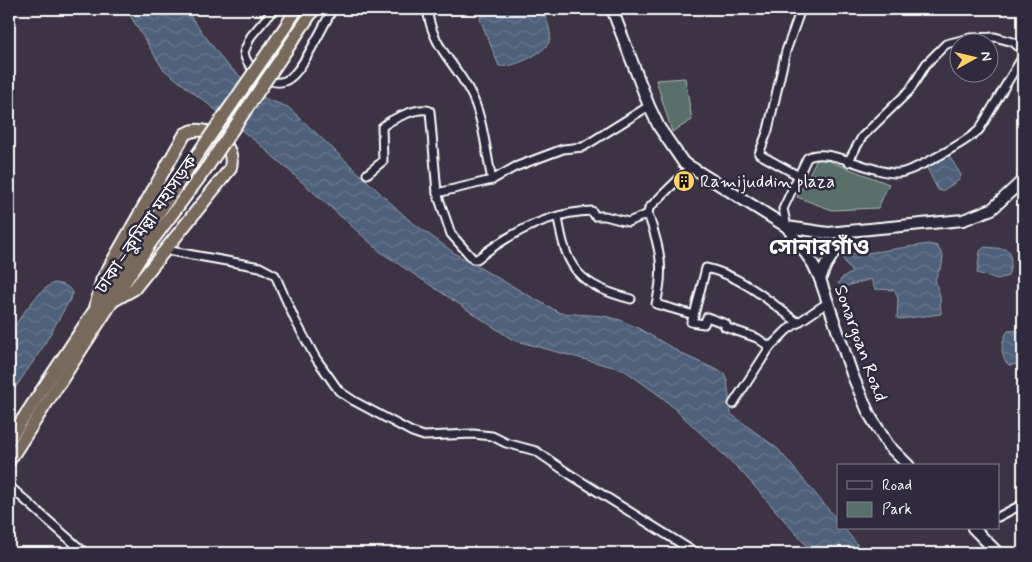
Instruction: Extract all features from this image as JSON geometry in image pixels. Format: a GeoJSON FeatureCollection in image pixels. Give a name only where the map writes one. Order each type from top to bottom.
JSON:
{"type":"FeatureCollection","features":[{"type":"Feature","properties":{"kind":"highway","name":"ঢাকা–কুমিল্লা মহাসড়ক"},"geometry":{"type":"LineString","coordinates":[[9,440],[96,306],[297,9]]}},
{"type":"Feature","properties":{"kind":"highway","name":"ঢাকা–কুমিল্লা মহাসড়ক"},"geometry":{"type":"LineString","coordinates":[[9,461],[149,245],[208,166],[314,9]]}},
{"type":"Feature","properties":{"kind":"highway"},"geometry":{"type":"LineString","coordinates":[[96,306],[102,280],[185,134],[196,130],[208,132],[230,148],[232,162],[230,169],[134,289],[113,301]]}},
{"type":"Feature","properties":{"kind":"main road","name":"Sonargoan Road"},"geometry":{"type":"LineString","coordinates":[[612,9],[649,106],[673,149],[690,167],[787,227],[814,232],[848,231],[950,222],[977,216],[999,204],[1023,180]]}},
{"type":"Feature","properties":{"kind":"main road","name":"Sonargoan Road"},"geometry":{"type":"LineString","coordinates":[[787,227],[813,264],[820,279],[852,374],[869,414],[888,445],[907,464]]}},
{"type":"Feature","properties":{"kind":"main road"},"geometry":{"type":"LineString","coordinates":[[820,279],[826,265],[848,231]]}},
{"type":"Feature","properties":{"kind":"main road"},"geometry":{"type":"LineString","coordinates":[[978,530],[998,553]]}},
{"type":"Feature","properties":{"kind":"street"},"geometry":{"type":"LineString","coordinates":[[274,9],[251,36],[244,52],[251,67],[264,78],[276,82],[289,79],[298,70],[333,9]]}},
{"type":"Feature","properties":{"kind":"street"},"geometry":{"type":"LineString","coordinates":[[427,9],[434,35],[445,57],[469,90],[476,106],[492,180]]}},
{"type":"Feature","properties":{"kind":"street"},"geometry":{"type":"LineString","coordinates":[[799,176],[759,154],[768,130],[786,51],[801,9]]}},
{"type":"Feature","properties":{"kind":"street"},"geometry":{"type":"LineString","coordinates":[[848,162],[862,137],[910,90],[926,64],[946,44],[970,38],[995,37],[1012,42],[1023,51]]}},
{"type":"Feature","properties":{"kind":"street"},"geometry":{"type":"LineString","coordinates":[[787,227],[783,209],[807,158],[812,155],[823,154],[885,172],[903,172],[969,140],[979,130],[1023,56]]}},
{"type":"Feature","properties":{"kind":"street"},"geometry":{"type":"LineString","coordinates":[[436,193],[492,180],[515,167],[563,150],[583,147],[649,106]]}},
{"type":"Feature","properties":{"kind":"street"},"geometry":{"type":"LineString","coordinates":[[368,174],[383,161],[382,126],[391,119],[428,109],[430,111],[432,128],[436,193],[451,234],[472,259],[477,258],[504,238],[558,217],[592,211],[597,216],[634,221],[648,214]]}},
{"type":"Feature","properties":{"kind":"street"},"geometry":{"type":"LineString","coordinates":[[690,167],[649,208],[648,214],[658,242],[662,268],[661,285],[656,304],[694,315]]}},
{"type":"Feature","properties":{"kind":"street"},"geometry":{"type":"LineString","coordinates":[[558,217],[561,238],[567,256],[572,266],[584,280],[612,294],[631,299]]}},
{"type":"Feature","properties":{"kind":"street"},"geometry":{"type":"LineString","coordinates":[[164,250],[260,267],[274,275],[315,357],[339,391],[354,401],[412,432],[424,436],[472,434],[492,436],[506,443],[536,451],[696,553]]}},
{"type":"Feature","properties":{"kind":"street"},"geometry":{"type":"LineString","coordinates":[[770,347],[757,338],[725,327],[726,324],[707,317],[704,324],[691,322],[706,268],[720,271],[733,278],[771,301],[798,323]]}},
{"type":"Feature","properties":{"kind":"street"},"geometry":{"type":"LineString","coordinates":[[733,404],[770,347],[786,330],[827,303]]}},
{"type":"Feature","properties":{"kind":"street"},"geometry":{"type":"LineString","coordinates":[[9,486],[85,553]]}},
{"type":"Feature","properties":{"kind":"street"},"geometry":{"type":"LineString","coordinates":[[1000,516],[1023,504]]}},
{"type":"Feature","properties":{"kind":"green space"},"geometry":{"type":"Polygon","coordinates":[[[685,78],[692,120],[672,132],[656,80],[685,78]]]}},
{"type":"Feature","properties":{"kind":"green space"},"geometry":{"type":"Polygon","coordinates":[[[818,157],[889,184],[878,208],[832,210],[797,197],[818,157]]]}},
{"type":"Feature","properties":{"kind":"water"},"geometry":{"type":"Polygon","coordinates":[[[126,9],[185,9],[225,63],[266,99],[288,107],[409,220],[457,255],[560,313],[604,316],[620,320],[638,328],[686,356],[724,373],[727,380],[731,414],[778,449],[837,520],[837,530],[846,530],[864,553],[813,553],[740,470],[663,398],[624,370],[513,340],[382,253],[258,143],[163,69],[126,9]]]}},
{"type":"Feature","properties":{"kind":"water"},"geometry":{"type":"Polygon","coordinates":[[[484,9],[542,9],[549,28],[550,40],[542,50],[528,59],[511,65],[499,66],[480,19],[484,9]]]}},
{"type":"Feature","properties":{"kind":"water"},"geometry":{"type":"Polygon","coordinates":[[[948,154],[961,175],[959,180],[942,191],[938,190],[926,166],[948,154]]]}},
{"type":"Feature","properties":{"kind":"water"},"geometry":{"type":"Polygon","coordinates":[[[928,244],[937,246],[943,256],[942,265],[935,279],[940,296],[941,314],[900,319],[897,318],[898,299],[895,290],[875,289],[871,279],[843,287],[838,283],[843,277],[852,273],[842,257],[844,253],[867,253],[928,244]]]}},
{"type":"Feature","properties":{"kind":"water"},"geometry":{"type":"Polygon","coordinates":[[[985,247],[1005,249],[1010,252],[1011,265],[1008,276],[998,279],[977,273],[980,251],[985,247]]]}},
{"type":"Feature","properties":{"kind":"water"},"geometry":{"type":"Polygon","coordinates":[[[54,283],[65,286],[73,294],[41,350],[9,397],[8,355],[11,334],[20,317],[34,300],[48,286],[54,283]]]}},
{"type":"Feature","properties":{"kind":"water"},"geometry":{"type":"Polygon","coordinates":[[[1023,330],[1023,364],[1009,365],[1002,353],[1004,339],[1008,331],[1023,330]]]}},
{"type":"Feature","properties":{"kind":"place","name":"Ramijuddin plaza"},"geometry":{"type":"Point","coordinates":[684,181]}},
{"type":"Feature","properties":{"kind":"district","name":"সোনারগাঁও"},"geometry":{"type":"Point","coordinates":[819,246]}}]}
